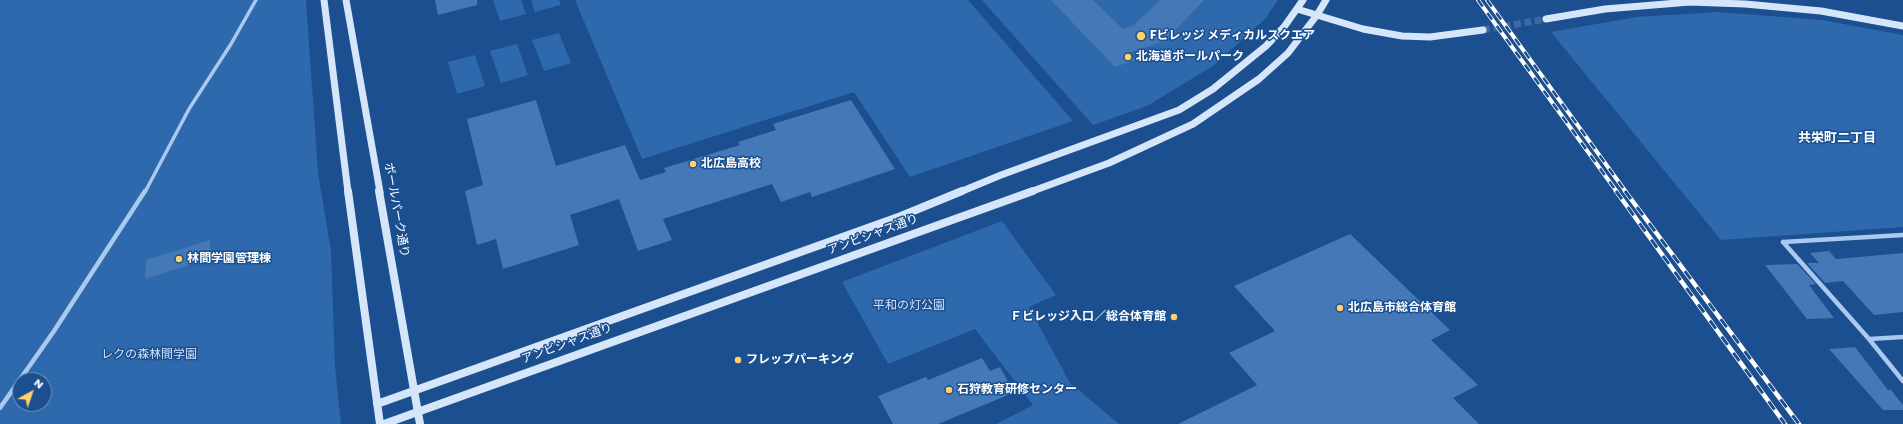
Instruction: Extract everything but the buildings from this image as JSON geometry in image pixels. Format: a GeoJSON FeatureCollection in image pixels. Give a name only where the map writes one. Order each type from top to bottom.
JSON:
{"type":"FeatureCollection","features":[{"type":"Feature","properties":{"kind":"street"},"geometry":{"type":"LineString","coordinates":[[0,408],[54,331],[148,187],[189,109],[231,44],[256,0]]}},
{"type":"Feature","properties":{"kind":"street"},"geometry":{"type":"LineString","coordinates":[[324,0],[349,199],[380,424]]}},
{"type":"Feature","properties":{"kind":"street","name":"ボールパーク通り"},"geometry":{"type":"LineString","coordinates":[[346,0],[420,424]]}},
{"type":"Feature","properties":{"kind":"street","name":"アンビシャス通り"},"geometry":{"type":"LineString","coordinates":[[377,404],[901,216],[1001,175],[1179,110],[1212,89],[1266,46],[1284,27],[1303,0]]}},
{"type":"Feature","properties":{"kind":"street","name":"アンビシャス通り"},"geometry":{"type":"LineString","coordinates":[[384,424],[1009,200],[1109,163],[1148,146],[1193,124],[1259,79],[1288,53],[1317,15],[1326,0]]}},
{"type":"Feature","properties":{"kind":"street"},"geometry":{"type":"LineString","coordinates":[[1546,19],[1662,1],[1745,4],[1821,12],[1903,26]]}},
{"type":"Feature","properties":{"kind":"street"},"geometry":{"type":"LineString","coordinates":[[1297,9],[1363,29],[1402,36],[1430,37],[1483,30]]}},
{"type":"Feature","properties":{"kind":"street"},"geometry":{"type":"LineString","coordinates":[[1903,235],[1783,242],[1869,339],[1903,381]]}},
{"type":"Feature","properties":{"kind":"street"},"geometry":{"type":"LineString","coordinates":[[1869,339],[1903,337]]}},
{"type":"Feature","properties":{"kind":"green space","name":"レクの森林間学園"},"geometry":{"type":"Polygon","coordinates":[[[0,0],[306,0],[318,173],[331,251],[335,367],[341,424],[0,424],[0,0]]]}},
{"type":"Feature","properties":{"kind":"green space"},"geometry":{"type":"Polygon","coordinates":[[[493,0],[521,0],[526,14],[500,21],[493,0]]]}},
{"type":"Feature","properties":{"kind":"green space"},"geometry":{"type":"Polygon","coordinates":[[[531,0],[559,0],[561,5],[535,12],[531,0]]]}},
{"type":"Feature","properties":{"kind":"green space"},"geometry":{"type":"Polygon","coordinates":[[[575,0],[968,0],[1073,121],[910,177],[854,92],[642,159],[575,0]]]}},
{"type":"Feature","properties":{"kind":"green space","name":"北海道ボールパーク"},"geometry":{"type":"Polygon","coordinates":[[[982,0],[1278,0],[1265,19],[1213,66],[1147,106],[1093,125],[982,0]]]}},
{"type":"Feature","properties":{"kind":"green space"},"geometry":{"type":"Polygon","coordinates":[[[1718,12],[1822,20],[1903,35],[1903,227],[1721,240],[1551,32],[1636,17],[1718,12]]]}},
{"type":"Feature","properties":{"kind":"green space"},"geometry":{"type":"Polygon","coordinates":[[[559,33],[571,63],[544,71],[532,40],[559,33]]]}},
{"type":"Feature","properties":{"kind":"green space"},"geometry":{"type":"Polygon","coordinates":[[[517,44],[528,75],[501,83],[490,51],[517,44]]]}},
{"type":"Feature","properties":{"kind":"green space"},"geometry":{"type":"Polygon","coordinates":[[[475,55],[485,86],[457,94],[448,62],[475,55]]]}},
{"type":"Feature","properties":{"kind":"green space","name":"平和の灯公園"},"geometry":{"type":"Polygon","coordinates":[[[1002,221],[1056,295],[1029,307],[1070,383],[1119,424],[996,424],[1033,405],[975,329],[888,364],[842,282],[1002,221]]]}},
{"type":"Feature","properties":{"kind":"tunnel"},"geometry":{"type":"LineString","coordinates":[[1483,30],[1546,19]]}},
{"type":"Feature","properties":{"kind":"railway"},"geometry":{"type":"LineString","coordinates":[[1478,0],[1617,192]]}},
{"type":"Feature","properties":{"kind":"railway"},"geometry":{"type":"LineString","coordinates":[[1487,0],[1626,192]]}},
{"type":"Feature","properties":{"kind":"railway"},"geometry":{"type":"LineString","coordinates":[[1616,191],[1785,424]]}},
{"type":"Feature","properties":{"kind":"railway"},"geometry":{"type":"LineString","coordinates":[[1625,191],[1799,424]]}},
{"type":"Feature","properties":{"kind":"place","name":"Fビレッジ メディカルスクエア"},"geometry":{"type":"Point","coordinates":[1141,36]}},
{"type":"Feature","properties":{"kind":"place","name":"北海道ボールパーク"},"geometry":{"type":"Point","coordinates":[1128,57]}},
{"type":"Feature","properties":{"kind":"place","name":"北広島高校"},"geometry":{"type":"Point","coordinates":[693,164]}},
{"type":"Feature","properties":{"kind":"place","name":"林間学園管理棟"},"geometry":{"type":"Point","coordinates":[179,259]}},
{"type":"Feature","properties":{"kind":"place","name":"北広島市総合体育館"},"geometry":{"type":"Point","coordinates":[1340,308]}},
{"type":"Feature","properties":{"kind":"place","name":"Ｆビレッジ入口／総合体育館"},"geometry":{"type":"Point","coordinates":[1174,317]}},
{"type":"Feature","properties":{"kind":"place","name":"フレップパーキング"},"geometry":{"type":"Point","coordinates":[738,360]}},
{"type":"Feature","properties":{"kind":"place","name":"石狩教育研修センター"},"geometry":{"type":"Point","coordinates":[949,390]}},
{"type":"Feature","properties":{"kind":"district","name":"共栄町二丁目"},"geometry":{"type":"Point","coordinates":[1837,139]}}]}
